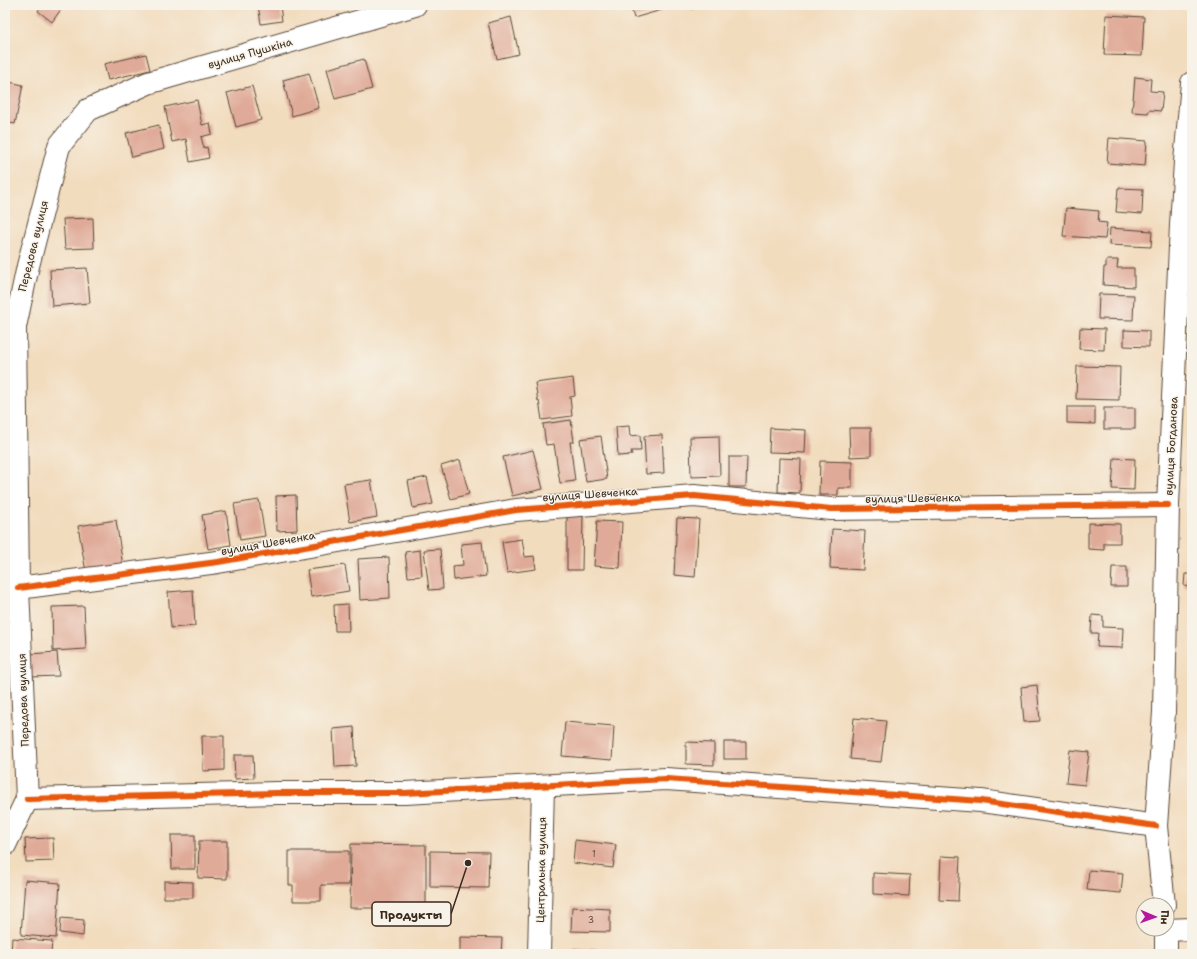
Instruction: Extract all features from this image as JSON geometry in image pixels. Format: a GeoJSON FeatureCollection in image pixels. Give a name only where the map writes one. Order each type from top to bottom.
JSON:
{"type":"FeatureCollection","features":[{"type":"Feature","properties":{"kind":"street","name":"вулиця Пушкіна"},"geometry":{"type":"LineString","coordinates":[[88,110],[148,83],[415,5]]}},
{"type":"Feature","properties":{"kind":"street","name":"вулиця Богданова"},"geometry":{"type":"LineString","coordinates":[[1163,897],[1156,826],[1164,712],[1168,505],[1181,225],[1188,160],[1192,83]]}},
{"type":"Feature","properties":{"kind":"street","name":"Передова вулиця"},"geometry":{"type":"LineString","coordinates":[[5,845],[27,799],[18,588],[10,325],[28,266],[59,146],[88,110]]}},
{"type":"Feature","properties":{"kind":"street","name":"вулиця Шевченка"},"geometry":{"type":"LineString","coordinates":[[18,588],[218,562],[516,510],[694,496],[831,509],[1168,505]]}},
{"type":"Feature","properties":{"kind":"street"},"geometry":{"type":"LineString","coordinates":[[27,799],[277,793],[404,793],[666,779],[981,801],[1156,826]]}},
{"type":"Feature","properties":{"kind":"street","name":"Центральна вулиця"},"geometry":{"type":"LineString","coordinates":[[539,954],[543,786]]}},
{"type":"Feature","properties":{"kind":"street"},"geometry":{"type":"LineString","coordinates":[[1175,929],[1192,929]]}},
{"type":"Feature","properties":{"kind":"street"},"geometry":{"type":"LineString","coordinates":[[1166,937],[1166,954]]}},
{"type":"Feature","properties":{"kind":"building"},"geometry":{"type":"Polygon","coordinates":[[[42,5],[64,5],[52,22],[38,11],[42,5]]]}},
{"type":"Feature","properties":{"kind":"building"},"geometry":{"type":"Polygon","coordinates":[[[258,5],[280,5],[282,21],[261,24],[258,5]]]}},
{"type":"Feature","properties":{"kind":"building"},"geometry":{"type":"Polygon","coordinates":[[[630,5],[679,5],[634,18],[630,5]]]}},
{"type":"Feature","properties":{"kind":"building"},"geometry":{"type":"Polygon","coordinates":[[[690,5],[706,5],[706,6],[691,9],[690,5]]]}},
{"type":"Feature","properties":{"kind":"building"},"geometry":{"type":"Polygon","coordinates":[[[1106,15],[1144,17],[1142,56],[1104,55],[1106,15]]]}},
{"type":"Feature","properties":{"kind":"building"},"geometry":{"type":"Polygon","coordinates":[[[511,17],[519,54],[497,59],[488,23],[511,17]]]}},
{"type":"Feature","properties":{"kind":"building"},"geometry":{"type":"Polygon","coordinates":[[[146,54],[150,70],[108,80],[104,64],[146,54]]]}},
{"type":"Feature","properties":{"kind":"building"},"geometry":{"type":"Polygon","coordinates":[[[364,59],[372,89],[335,99],[327,69],[364,59]]]}},
{"type":"Feature","properties":{"kind":"building"},"geometry":{"type":"Polygon","coordinates":[[[309,73],[319,108],[292,116],[283,80],[309,73]]]}},
{"type":"Feature","properties":{"kind":"building"},"geometry":{"type":"Polygon","coordinates":[[[1135,77],[1151,79],[1150,91],[1163,92],[1161,111],[1149,110],[1148,113],[1132,112],[1135,77]]]}},
{"type":"Feature","properties":{"kind":"building"},"geometry":{"type":"Polygon","coordinates":[[[5,81],[23,85],[15,124],[5,122],[5,81]]]}},
{"type":"Feature","properties":{"kind":"building"},"geometry":{"type":"Polygon","coordinates":[[[252,86],[261,120],[236,127],[227,93],[252,86]]]}},
{"type":"Feature","properties":{"kind":"building"},"geometry":{"type":"Polygon","coordinates":[[[197,100],[202,125],[210,123],[212,134],[201,137],[204,148],[207,147],[209,158],[190,162],[186,139],[172,142],[165,107],[197,100]]]}},
{"type":"Feature","properties":{"kind":"building"},"geometry":{"type":"Polygon","coordinates":[[[159,125],[164,149],[132,157],[126,133],[159,125]]]}},
{"type":"Feature","properties":{"kind":"building"},"geometry":{"type":"Polygon","coordinates":[[[1109,138],[1147,141],[1145,166],[1107,163],[1109,138]]]}},
{"type":"Feature","properties":{"kind":"building"},"geometry":{"type":"Polygon","coordinates":[[[1118,188],[1143,189],[1142,214],[1116,212],[1118,188]]]}},
{"type":"Feature","properties":{"kind":"building"},"geometry":{"type":"Polygon","coordinates":[[[1066,208],[1099,211],[1098,222],[1107,223],[1105,239],[1063,236],[1066,208]]]}},
{"type":"Feature","properties":{"kind":"building"},"geometry":{"type":"Polygon","coordinates":[[[93,218],[94,248],[65,249],[63,219],[93,218]]]}},
{"type":"Feature","properties":{"kind":"building"},"geometry":{"type":"Polygon","coordinates":[[[1110,228],[1152,231],[1151,247],[1109,245],[1110,228]]]}},
{"type":"Feature","properties":{"kind":"building"},"geometry":{"type":"Polygon","coordinates":[[[1106,260],[1118,260],[1117,268],[1134,268],[1134,287],[1103,285],[1106,260]]]}},
{"type":"Feature","properties":{"kind":"building"},"geometry":{"type":"Polygon","coordinates":[[[87,268],[90,303],[52,306],[50,270],[87,268]]]}},
{"type":"Feature","properties":{"kind":"building"},"geometry":{"type":"Polygon","coordinates":[[[1099,294],[1134,295],[1133,320],[1098,319],[1099,294]]]}},
{"type":"Feature","properties":{"kind":"building"},"geometry":{"type":"Polygon","coordinates":[[[1080,328],[1105,329],[1104,350],[1079,349],[1080,328]]]}},
{"type":"Feature","properties":{"kind":"building"},"geometry":{"type":"Polygon","coordinates":[[[1124,330],[1149,331],[1149,347],[1124,346],[1124,330]]]}},
{"type":"Feature","properties":{"kind":"building"},"geometry":{"type":"Polygon","coordinates":[[[1077,366],[1120,367],[1119,400],[1076,399],[1077,366]]]}},
{"type":"Feature","properties":{"kind":"building"},"geometry":{"type":"Polygon","coordinates":[[[573,378],[575,396],[570,397],[572,416],[542,420],[535,383],[573,378]]]}},
{"type":"Feature","properties":{"kind":"building"},"geometry":{"type":"Polygon","coordinates":[[[1067,407],[1095,407],[1095,424],[1067,423],[1067,407]]]}},
{"type":"Feature","properties":{"kind":"building"},"geometry":{"type":"Polygon","coordinates":[[[1104,408],[1135,408],[1135,429],[1104,429],[1104,408]]]}},
{"type":"Feature","properties":{"kind":"building"},"geometry":{"type":"Polygon","coordinates":[[[571,420],[574,442],[570,442],[575,481],[560,483],[554,444],[546,445],[543,424],[571,420]]]}},
{"type":"Feature","properties":{"kind":"building"},"geometry":{"type":"Polygon","coordinates":[[[629,426],[630,436],[640,435],[641,451],[631,451],[632,455],[618,456],[616,427],[629,426]]]}},
{"type":"Feature","properties":{"kind":"building"},"geometry":{"type":"Polygon","coordinates":[[[770,428],[806,430],[805,453],[769,452],[770,428]]]}},
{"type":"Feature","properties":{"kind":"building"},"geometry":{"type":"Polygon","coordinates":[[[849,428],[871,428],[871,456],[850,457],[849,428]]]}},
{"type":"Feature","properties":{"kind":"building"},"geometry":{"type":"Polygon","coordinates":[[[662,435],[664,473],[646,474],[644,436],[662,435]]]}},
{"type":"Feature","properties":{"kind":"building"},"geometry":{"type":"Polygon","coordinates":[[[601,436],[607,479],[586,482],[580,439],[601,436]]]}},
{"type":"Feature","properties":{"kind":"building"},"geometry":{"type":"Polygon","coordinates":[[[719,436],[720,476],[691,477],[690,437],[719,436]]]}},
{"type":"Feature","properties":{"kind":"building"},"geometry":{"type":"Polygon","coordinates":[[[533,450],[543,489],[512,496],[503,457],[533,450]]]}},
{"type":"Feature","properties":{"kind":"building"},"geometry":{"type":"Polygon","coordinates":[[[729,457],[747,457],[746,487],[729,487],[729,457]]]}},
{"type":"Feature","properties":{"kind":"building"},"geometry":{"type":"Polygon","coordinates":[[[779,458],[801,459],[800,493],[778,492],[779,458]]]}},
{"type":"Feature","properties":{"kind":"building"},"geometry":{"type":"Polygon","coordinates":[[[1114,458],[1135,459],[1134,490],[1112,489],[1114,458]]]}},
{"type":"Feature","properties":{"kind":"building"},"geometry":{"type":"Polygon","coordinates":[[[460,460],[469,494],[451,499],[441,466],[460,460]]]}},
{"type":"Feature","properties":{"kind":"building"},"geometry":{"type":"Polygon","coordinates":[[[820,461],[852,462],[852,488],[838,488],[838,495],[819,495],[820,461]]]}},
{"type":"Feature","properties":{"kind":"building"},"geometry":{"type":"Polygon","coordinates":[[[427,477],[433,504],[413,508],[408,481],[427,477]]]}},
{"type":"Feature","properties":{"kind":"building"},"geometry":{"type":"Polygon","coordinates":[[[371,480],[377,517],[350,522],[344,484],[371,480]]]}},
{"type":"Feature","properties":{"kind":"building"},"geometry":{"type":"Polygon","coordinates":[[[296,495],[297,530],[277,531],[276,496],[296,495]]]}},
{"type":"Feature","properties":{"kind":"building"},"geometry":{"type":"Polygon","coordinates":[[[259,500],[265,536],[240,540],[234,504],[259,500]]]}},
{"type":"Feature","properties":{"kind":"building"},"geometry":{"type":"Polygon","coordinates":[[[226,511],[231,545],[208,549],[202,515],[226,511]]]}},
{"type":"Feature","properties":{"kind":"building"},"geometry":{"type":"Polygon","coordinates":[[[567,514],[583,515],[582,570],[567,570],[567,514]]]}},
{"type":"Feature","properties":{"kind":"building"},"geometry":{"type":"Polygon","coordinates":[[[677,518],[699,519],[695,577],[674,575],[677,518]]]}},
{"type":"Feature","properties":{"kind":"building"},"geometry":{"type":"Polygon","coordinates":[[[116,520],[123,566],[86,572],[78,526],[116,520]]]}},
{"type":"Feature","properties":{"kind":"building"},"geometry":{"type":"Polygon","coordinates":[[[597,521],[622,522],[620,568],[594,566],[597,521]]]}},
{"type":"Feature","properties":{"kind":"building"},"geometry":{"type":"Polygon","coordinates":[[[1088,523],[1120,524],[1120,543],[1104,543],[1104,550],[1088,549],[1088,523]]]}},
{"type":"Feature","properties":{"kind":"building"},"geometry":{"type":"Polygon","coordinates":[[[832,529],[865,531],[863,570],[830,568],[832,529]]]}},
{"type":"Feature","properties":{"kind":"building"},"geometry":{"type":"Polygon","coordinates":[[[522,539],[525,557],[534,556],[536,569],[507,573],[502,542],[522,539]]]}},
{"type":"Feature","properties":{"kind":"building"},"geometry":{"type":"Polygon","coordinates":[[[482,542],[486,576],[454,580],[453,566],[463,565],[461,544],[482,542]]]}},
{"type":"Feature","properties":{"kind":"building"},"geometry":{"type":"Polygon","coordinates":[[[440,549],[443,589],[429,590],[424,550],[440,549]]]}},
{"type":"Feature","properties":{"kind":"building"},"geometry":{"type":"Polygon","coordinates":[[[420,550],[422,576],[408,577],[405,552],[420,550]]]}},
{"type":"Feature","properties":{"kind":"building"},"geometry":{"type":"Polygon","coordinates":[[[389,557],[390,598],[360,600],[358,559],[389,557]]]}},
{"type":"Feature","properties":{"kind":"building"},"geometry":{"type":"Polygon","coordinates":[[[345,565],[349,591],[311,597],[307,570],[345,565]]]}},
{"type":"Feature","properties":{"kind":"building"},"geometry":{"type":"Polygon","coordinates":[[[1112,567],[1127,567],[1127,587],[1111,587],[1112,567]]]}},
{"type":"Feature","properties":{"kind":"building"},"geometry":{"type":"Polygon","coordinates":[[[1185,574],[1192,574],[1192,587],[1184,586],[1185,574]]]}},
{"type":"Feature","properties":{"kind":"building"},"geometry":{"type":"Polygon","coordinates":[[[193,590],[195,626],[171,628],[168,592],[193,590]]]}},
{"type":"Feature","properties":{"kind":"building"},"geometry":{"type":"Polygon","coordinates":[[[348,604],[349,631],[335,631],[334,605],[348,604]]]}},
{"type":"Feature","properties":{"kind":"building"},"geometry":{"type":"Polygon","coordinates":[[[84,606],[86,649],[53,651],[52,607],[84,606]]]}},
{"type":"Feature","properties":{"kind":"building"},"geometry":{"type":"Polygon","coordinates":[[[1092,615],[1103,616],[1103,627],[1123,628],[1122,648],[1097,647],[1098,633],[1091,633],[1092,615]]]}},
{"type":"Feature","properties":{"kind":"building"},"geometry":{"type":"Polygon","coordinates":[[[57,652],[59,676],[30,677],[29,654],[57,652]]]}},
{"type":"Feature","properties":{"kind":"building"},"geometry":{"type":"Polygon","coordinates":[[[1037,685],[1040,721],[1024,722],[1021,687],[1037,685]]]}},
{"type":"Feature","properties":{"kind":"building"},"geometry":{"type":"Polygon","coordinates":[[[854,718],[886,721],[881,762],[850,759],[854,718]]]}},
{"type":"Feature","properties":{"kind":"building"},"geometry":{"type":"Polygon","coordinates":[[[565,722],[614,726],[612,760],[562,756],[565,722]]]}},
{"type":"Feature","properties":{"kind":"building"},"geometry":{"type":"Polygon","coordinates":[[[354,727],[356,766],[335,767],[333,729],[354,727]]]}},
{"type":"Feature","properties":{"kind":"building"},"geometry":{"type":"Polygon","coordinates":[[[202,736],[224,736],[224,770],[203,771],[202,736]]]}},
{"type":"Feature","properties":{"kind":"building"},"geometry":{"type":"Polygon","coordinates":[[[686,742],[714,743],[714,765],[686,764],[686,742]]]}},
{"type":"Feature","properties":{"kind":"building"},"geometry":{"type":"Polygon","coordinates":[[[724,742],[746,742],[746,759],[724,759],[724,742]]]}},
{"type":"Feature","properties":{"kind":"building"},"geometry":{"type":"Polygon","coordinates":[[[1070,750],[1089,752],[1085,785],[1066,783],[1070,750]]]}},
{"type":"Feature","properties":{"kind":"building"},"geometry":{"type":"Polygon","coordinates":[[[234,755],[253,755],[254,778],[235,779],[234,755]]]}},
{"type":"Feature","properties":{"kind":"building"},"geometry":{"type":"Polygon","coordinates":[[[171,835],[195,835],[195,869],[172,869],[171,835]]]}},
{"type":"Feature","properties":{"kind":"building"},"geometry":{"type":"Polygon","coordinates":[[[53,838],[54,861],[26,862],[25,839],[53,838]]]}},
{"type":"Feature","properties":{"kind":"building"},"geometry":{"type":"Polygon","coordinates":[[[575,840],[616,845],[613,868],[573,863],[575,840]]]}},
{"type":"Feature","properties":{"kind":"building"},"geometry":{"type":"Polygon","coordinates":[[[199,841],[227,841],[227,879],[198,878],[199,841]]]}},
{"type":"Feature","properties":{"kind":"building"},"geometry":{"type":"Polygon","coordinates":[[[351,844],[426,845],[426,908],[350,908],[351,844]]]}},
{"type":"Feature","properties":{"kind":"building"},"geometry":{"type":"Polygon","coordinates":[[[289,851],[349,851],[349,885],[321,885],[321,901],[293,901],[293,885],[289,885],[289,851]]]}},
{"type":"Feature","properties":{"kind":"building"},"geometry":{"type":"Polygon","coordinates":[[[430,851],[489,852],[488,888],[430,887],[430,851]]]}},
{"type":"Feature","properties":{"kind":"building"},"geometry":{"type":"Polygon","coordinates":[[[941,856],[960,857],[958,901],[939,900],[941,856]]]}},
{"type":"Feature","properties":{"kind":"building"},"geometry":{"type":"Polygon","coordinates":[[[1089,870],[1123,873],[1121,893],[1087,890],[1089,870]]]}},
{"type":"Feature","properties":{"kind":"building"},"geometry":{"type":"Polygon","coordinates":[[[873,873],[910,875],[909,896],[873,894],[873,873]]]}},
{"type":"Feature","properties":{"kind":"building"},"geometry":{"type":"Polygon","coordinates":[[[25,880],[60,883],[56,938],[21,935],[25,880]]]}},
{"type":"Feature","properties":{"kind":"building"},"geometry":{"type":"Polygon","coordinates":[[[164,881],[193,882],[193,898],[164,898],[164,881]]]}},
{"type":"Feature","properties":{"kind":"building"},"geometry":{"type":"Polygon","coordinates":[[[572,907],[610,909],[610,932],[571,931],[572,907]]]}},
{"type":"Feature","properties":{"kind":"building"},"geometry":{"type":"Polygon","coordinates":[[[61,918],[84,920],[83,936],[60,933],[61,918]]]}},
{"type":"Feature","properties":{"kind":"building"},"geometry":{"type":"Polygon","coordinates":[[[460,937],[502,938],[501,954],[460,954],[460,937]]]}},
{"type":"Feature","properties":{"kind":"building"},"geometry":{"type":"Polygon","coordinates":[[[12,938],[52,941],[51,954],[11,954],[12,938]]]}},
{"type":"Feature","properties":{"kind":"building"},"geometry":{"type":"Polygon","coordinates":[[[573,949],[608,951],[608,954],[573,954],[573,949]]]}},
{"type":"Feature","properties":{"kind":"cycle path"},"geometry":{"type":"LineString","coordinates":[[18,588],[218,562],[516,510],[694,496],[831,509],[1168,505]]}},
{"type":"Feature","properties":{"kind":"cycle path"},"geometry":{"type":"LineString","coordinates":[[27,799],[277,793],[405,793],[666,779],[981,801],[1156,826]]}},
{"type":"Feature","properties":{"kind":"place","name":"Продукты"},"geometry":{"type":"Point","coordinates":[468,863]}}]}
